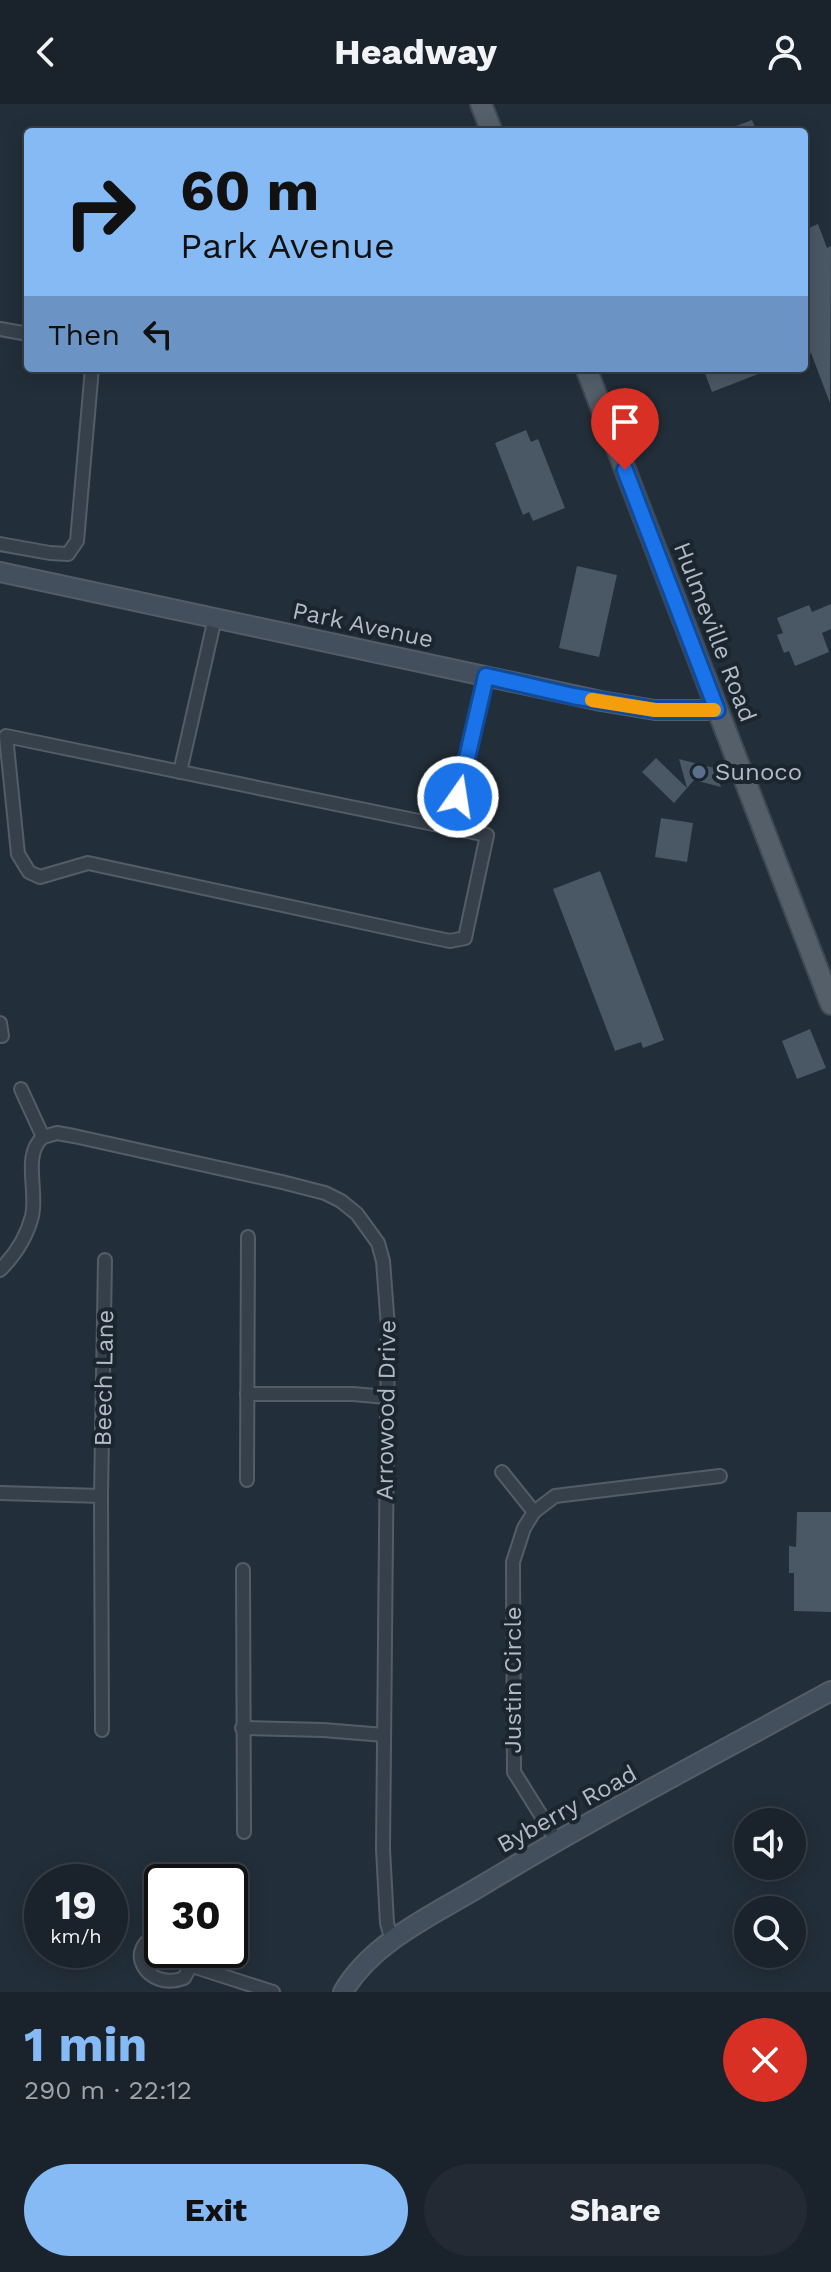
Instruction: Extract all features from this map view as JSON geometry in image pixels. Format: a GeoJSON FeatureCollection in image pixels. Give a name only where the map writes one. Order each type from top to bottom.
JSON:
{"type":"FeatureCollection","features":[{"type":"Feature","properties":{"kind":"main road"},"geometry":{"type":"LineString","coordinates":[[481,104],[490,128]]}},
{"type":"Feature","properties":{"kind":"main road","name":"Hulmeville Road"},"geometry":{"type":"LineString","coordinates":[[588,372],[831,1004]]}},
{"type":"Feature","properties":{"kind":"street"},"geometry":{"type":"LineString","coordinates":[[0,329],[24,333]]}},
{"type":"Feature","properties":{"kind":"street"},"geometry":{"type":"LineString","coordinates":[[0,544],[68,554],[77,541],[92,372]]}},
{"type":"Feature","properties":{"kind":"street","name":"Park Avenue"},"geometry":{"type":"LineString","coordinates":[[0,572],[573,696],[655,710],[717,710]]}},
{"type":"Feature","properties":{"kind":"street"},"geometry":{"type":"LineString","coordinates":[[180,772],[215,618]]}},
{"type":"Feature","properties":{"kind":"street"},"geometry":{"type":"LineString","coordinates":[[451,827],[486,676]]}},
{"type":"Feature","properties":{"kind":"street"},"geometry":{"type":"LineString","coordinates":[[6,736],[180,772],[451,827],[487,835],[465,938],[450,941],[88,863],[40,877],[29,872],[18,854],[6,736]]}},
{"type":"Feature","properties":{"kind":"street"},"geometry":{"type":"LineString","coordinates":[[0,1023],[0,1036]]}},
{"type":"Feature","properties":{"kind":"street"},"geometry":{"type":"LineString","coordinates":[[0,1270],[20,1244],[28,1227],[34,1197],[31,1157],[43,1137],[21,1089]]}},
{"type":"Feature","properties":{"kind":"street","name":"Arrowood Drive"},"geometry":{"type":"LineString","coordinates":[[43,1137],[57,1133],[74,1136],[325,1193],[341,1201],[371,1231],[383,1261],[388,1327],[383,1849],[387,1923],[392,1941]]}},
{"type":"Feature","properties":{"kind":"street"},"geometry":{"type":"LineString","coordinates":[[247,1480],[248,1237]]}},
{"type":"Feature","properties":{"kind":"street","name":"Beech Lane"},"geometry":{"type":"LineString","coordinates":[[102,1730],[101,1496],[105,1260]]}},
{"type":"Feature","properties":{"kind":"street"},"geometry":{"type":"LineString","coordinates":[[247,1394],[386,1397]]}},
{"type":"Feature","properties":{"kind":"street"},"geometry":{"type":"LineString","coordinates":[[502,1472],[534,1512],[555,1496],[720,1476]]}},
{"type":"Feature","properties":{"kind":"street"},"geometry":{"type":"LineString","coordinates":[[0,1493],[101,1496]]}},
{"type":"Feature","properties":{"kind":"street","name":"Justin Circle"},"geometry":{"type":"LineString","coordinates":[[534,1512],[524,1528],[513,1562],[514,1772],[557,1841]]}},
{"type":"Feature","properties":{"kind":"street"},"geometry":{"type":"LineString","coordinates":[[243,1570],[244,1832]]}},
{"type":"Feature","properties":{"kind":"street","name":"Byberry Road"},"geometry":{"type":"LineString","coordinates":[[343,1992],[356,1972],[392,1941],[557,1841],[831,1691]]}},
{"type":"Feature","properties":{"kind":"street"},"geometry":{"type":"LineString","coordinates":[[242,1728],[384,1735]]}},
{"type":"Feature","properties":{"kind":"street"},"geometry":{"type":"LineString","coordinates":[[144,1947],[141,1963],[148,1977],[166,1985],[184,1978],[191,1968]]}},
{"type":"Feature","properties":{"kind":"street"},"geometry":{"type":"LineString","coordinates":[[198,1968],[273,1992]]}},
{"type":"Feature","properties":{"kind":"building"},"geometry":{"type":"Polygon","coordinates":[[[752,120],[755,128],[731,128],[752,120]]]}},
{"type":"Feature","properties":{"kind":"building"},"geometry":{"type":"Polygon","coordinates":[[[818,224],[827,248],[831,246],[830,403],[811,353],[808,354],[808,228],[818,224]]]}},
{"type":"Feature","properties":{"kind":"building"},"geometry":{"type":"Polygon","coordinates":[[[704,372],[763,372],[712,392],[704,372]]]}},
{"type":"Feature","properties":{"kind":"building"},"geometry":{"type":"Polygon","coordinates":[[[526,430],[531,442],[538,439],[565,508],[533,521],[529,512],[523,515],[495,443],[526,430]]]}},
{"type":"Feature","properties":{"kind":"building"},"geometry":{"type":"Polygon","coordinates":[[[577,566],[617,575],[599,657],[559,648],[577,566]]]}},
{"type":"Feature","properties":{"kind":"building"},"geometry":{"type":"Polygon","coordinates":[[[831,604],[831,629],[822,633],[829,652],[795,666],[789,651],[784,653],[777,635],[783,633],[777,618],[809,605],[812,612],[831,604]]]}},
{"type":"Feature","properties":{"kind":"building"},"geometry":{"type":"Polygon","coordinates":[[[656,758],[687,788],[679,759],[714,768],[721,787],[694,780],[674,803],[642,772],[656,758]]]}},
{"type":"Feature","properties":{"kind":"building"},"geometry":{"type":"Polygon","coordinates":[[[661,818],[693,823],[687,862],[655,857],[661,818]]]}},
{"type":"Feature","properties":{"kind":"building"},"geometry":{"type":"Polygon","coordinates":[[[600,871],[664,1040],[643,1048],[641,1042],[615,1051],[553,889],[600,871]]]}},
{"type":"Feature","properties":{"kind":"building"},"geometry":{"type":"Polygon","coordinates":[[[810,1029],[826,1068],[797,1079],[782,1041],[810,1029]]]}},
{"type":"Feature","properties":{"kind":"building"},"geometry":{"type":"Polygon","coordinates":[[[797,1512],[831,1512],[831,1612],[794,1611],[794,1573],[789,1573],[789,1546],[796,1547],[797,1512]]]}},
{"type":"Feature","properties":{"kind":"slow traffic"},"geometry":{"type":"LineString","coordinates":[[592,700],[676,712],[714,710]]}},
{"type":"Feature","properties":{"kind":"place","name":"Sunoco"},"geometry":{"type":"Point","coordinates":[699,772]}},
{"type":"Feature","properties":{"kind":"route"},"geometry":{"type":"LineString","coordinates":[[458,797],[486,676],[573,696],[655,710],[717,710],[625,470]]}}]}
